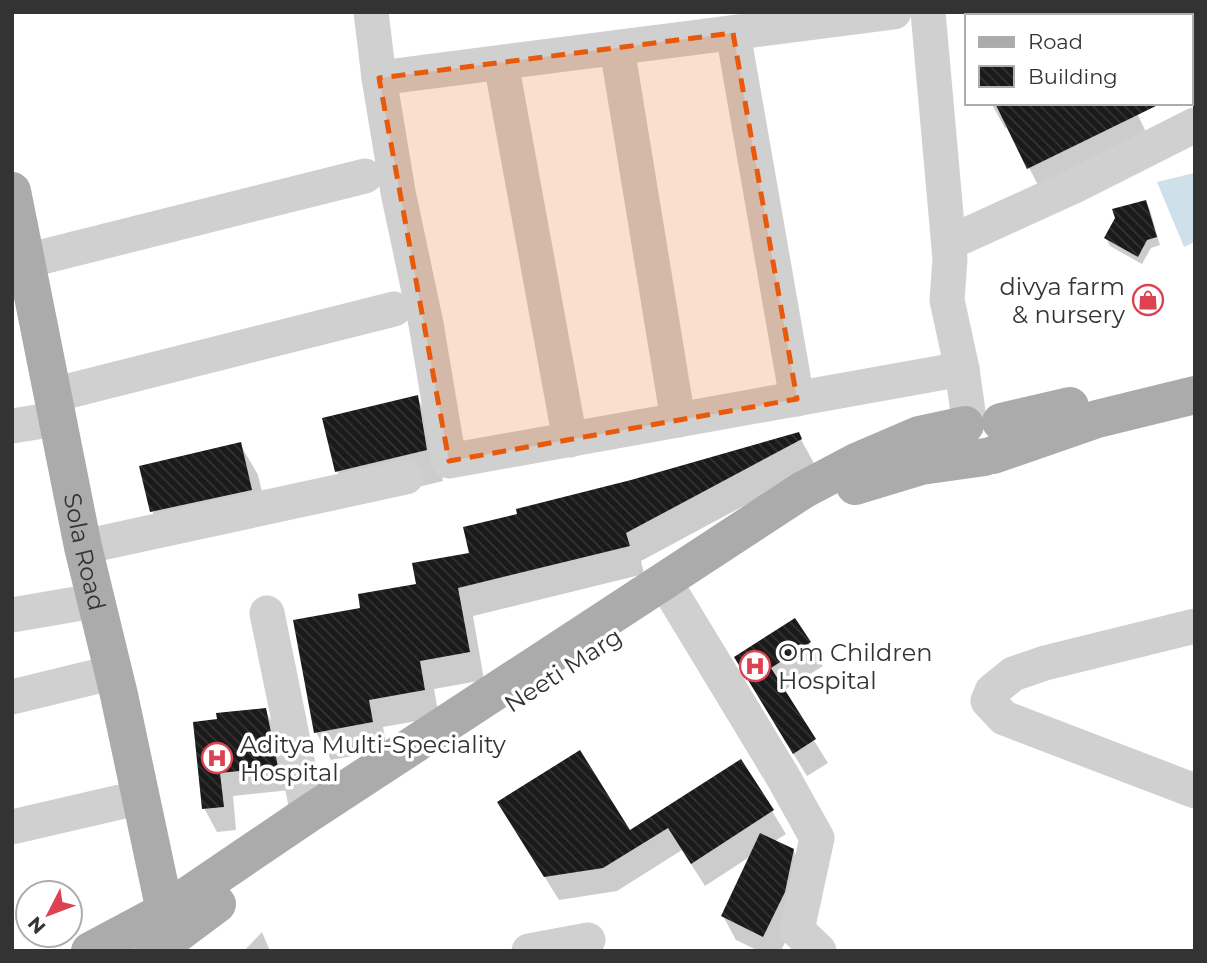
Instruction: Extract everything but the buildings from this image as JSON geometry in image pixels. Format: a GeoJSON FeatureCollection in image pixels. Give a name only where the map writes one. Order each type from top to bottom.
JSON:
{"type":"FeatureCollection","features":[{"type":"Feature","properties":{"kind":"main road","name":"Sola Road"},"geometry":{"type":"LineString","coordinates":[[12,191],[26,261],[34,414],[83,547],[119,695],[158,938]]}},
{"type":"Feature","properties":{"kind":"main road","name":"Sola Road"},"geometry":{"type":"LineString","coordinates":[[12,301],[76,604],[111,748],[120,802],[158,938]]}},
{"type":"Feature","properties":{"kind":"main road"},"geometry":{"type":"LineString","coordinates":[[984,433],[1195,375]]}},
{"type":"Feature","properties":{"kind":"main road"},"geometry":{"type":"LineString","coordinates":[[90,951],[158,938],[308,814],[803,490],[856,462],[919,435],[984,433],[1097,419],[1195,395]]}},
{"type":"Feature","properties":{"kind":"main road","name":"Neeti Marg"},"geometry":{"type":"LineString","coordinates":[[158,938],[795,518],[856,486],[921,466],[984,433]]}},
{"type":"Feature","properties":{"kind":"street"},"geometry":{"type":"LineString","coordinates":[[370,12],[398,192],[426,324],[449,461],[962,369]]}},
{"type":"Feature","properties":{"kind":"street"},"geometry":{"type":"LineString","coordinates":[[379,78],[617,48],[664,27],[733,33],[894,12]]}},
{"type":"Feature","properties":{"kind":"street"},"geometry":{"type":"LineString","coordinates":[[928,12],[949,251],[947,300],[962,369],[984,433]]}},
{"type":"Feature","properties":{"kind":"street"},"geometry":{"type":"LineString","coordinates":[[733,33],[797,399]]}},
{"type":"Feature","properties":{"kind":"street"},"geometry":{"type":"LineString","coordinates":[[617,48],[678,420]]}},
{"type":"Feature","properties":{"kind":"street"},"geometry":{"type":"LineString","coordinates":[[501,62],[570,440]]}},
{"type":"Feature","properties":{"kind":"street"},"geometry":{"type":"LineString","coordinates":[[949,251],[1195,125]]}},
{"type":"Feature","properties":{"kind":"street"},"geometry":{"type":"LineString","coordinates":[[26,261],[365,176]]}},
{"type":"Feature","properties":{"kind":"street"},"geometry":{"type":"LineString","coordinates":[[949,251],[970,295],[984,433]]}},
{"type":"Feature","properties":{"kind":"street"},"geometry":{"type":"LineString","coordinates":[[34,414],[394,309]]}},
{"type":"Feature","properties":{"kind":"street"},"geometry":{"type":"LineString","coordinates":[[83,547],[406,477]]}},
{"type":"Feature","properties":{"kind":"street"},"geometry":{"type":"LineString","coordinates":[[674,597],[817,838],[797,930],[819,951]]}},
{"type":"Feature","properties":{"kind":"street"},"geometry":{"type":"LineString","coordinates":[[12,615],[76,604]]}},
{"type":"Feature","properties":{"kind":"street"},"geometry":{"type":"LineString","coordinates":[[267,613],[308,814]]}},
{"type":"Feature","properties":{"kind":"street"},"geometry":{"type":"LineString","coordinates":[[1195,626],[1045,663],[1013,674],[992,691],[988,701],[1004,718],[1195,791]]}},
{"type":"Feature","properties":{"kind":"street"},"geometry":{"type":"LineString","coordinates":[[12,697],[94,677]]}},
{"type":"Feature","properties":{"kind":"street"},"geometry":{"type":"LineString","coordinates":[[12,827],[120,802]]}},
{"type":"Feature","properties":{"kind":"street"},"geometry":{"type":"LineString","coordinates":[[529,951],[588,940]]}},
{"type":"Feature","properties":{"kind":"highlighted area"},"geometry":{"type":"Polygon","coordinates":[[[733,33],[797,399],[449,461],[379,78],[733,33]]]}},
{"type":"Feature","properties":{"kind":"water"},"geometry":{"type":"Polygon","coordinates":[[[1194,173],[1195,242],[1184,247],[1157,182],[1194,173]]]}},
{"type":"Feature","properties":{"kind":"place","name":"divya farm & nursery"},"geometry":{"type":"Point","coordinates":[1148,300]}},
{"type":"Feature","properties":{"kind":"place","name":"Om Children Hospital"},"geometry":{"type":"Point","coordinates":[755,666]}},
{"type":"Feature","properties":{"kind":"place","name":"Aditya Multi-Speciality Hospital"},"geometry":{"type":"Point","coordinates":[217,758]}}]}
